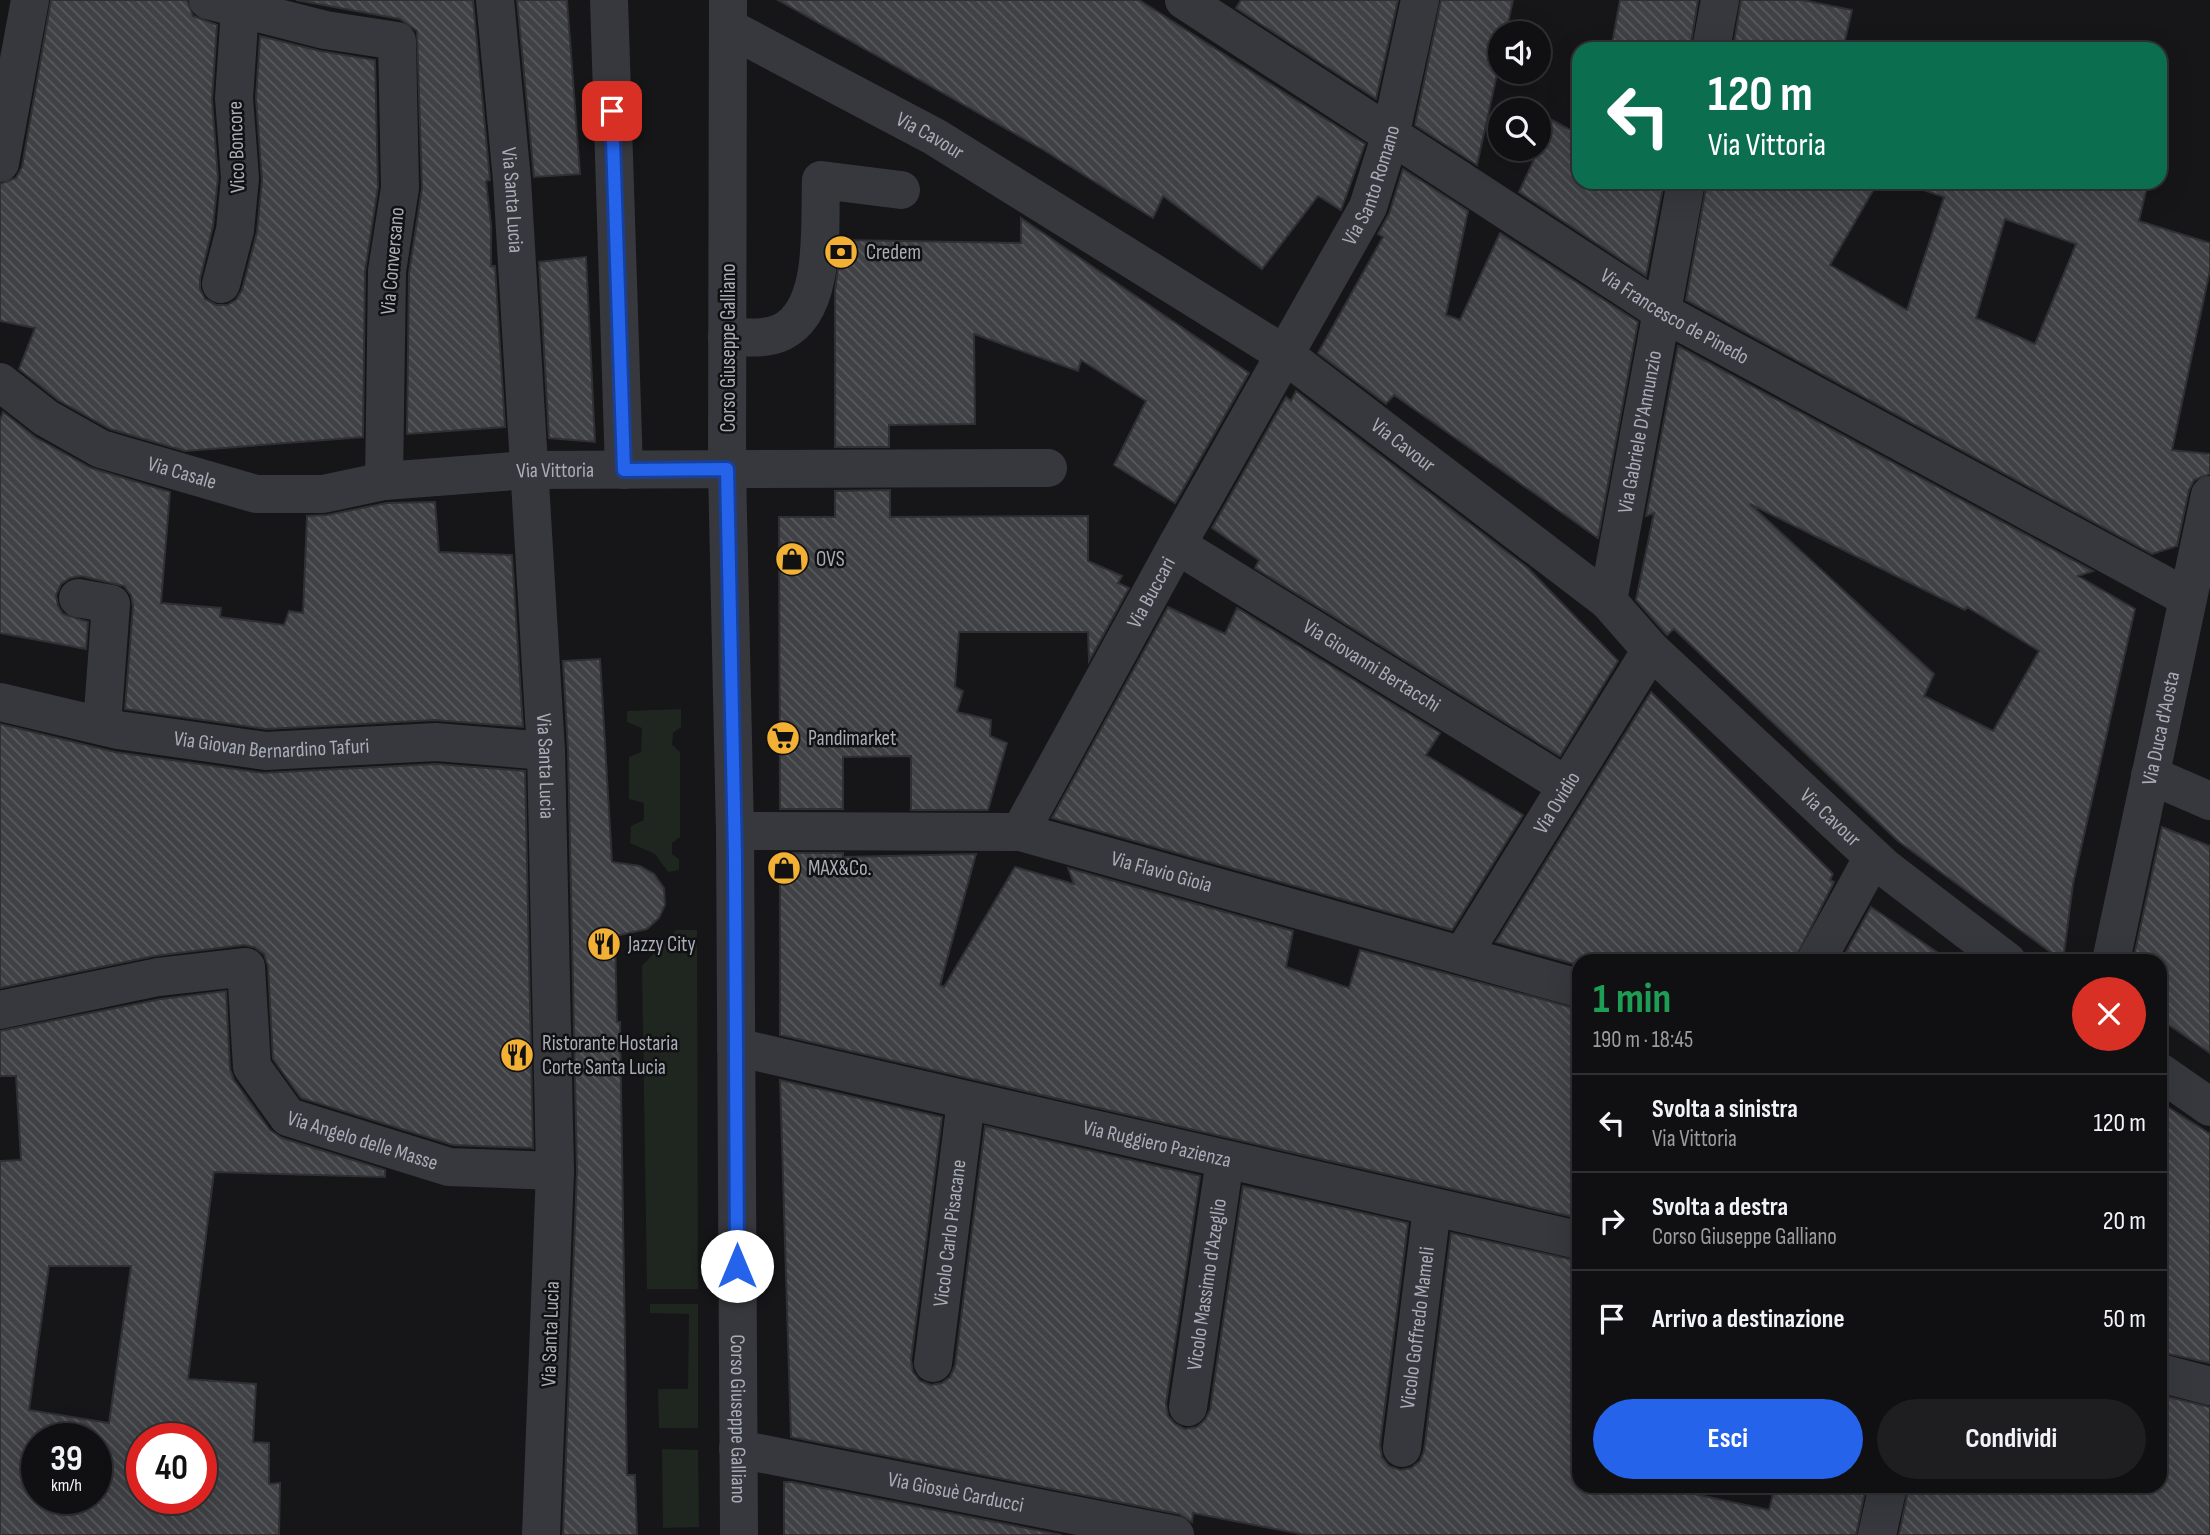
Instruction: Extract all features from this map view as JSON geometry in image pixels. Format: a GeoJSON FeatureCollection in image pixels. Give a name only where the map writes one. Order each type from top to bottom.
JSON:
{"type":"FeatureCollection","features":[{"type":"Feature","properties":{"kind":"street"},"geometry":{"type":"LineString","coordinates":[[0,163],[30,0]]}},
{"type":"Feature","properties":{"kind":"street","name":"Via Santa Lucia"},"geometry":{"type":"LineString","coordinates":[[495,0],[512,180],[546,751],[555,1171],[541,1535]]}},
{"type":"Feature","properties":{"kind":"street"},"geometry":{"type":"LineString","coordinates":[[608,0],[624,470]]}},
{"type":"Feature","properties":{"kind":"street","name":"Via Francesco de Pinedo"},"geometry":{"type":"LineString","coordinates":[[1184,0],[1390,137],[1662,312],[2188,598]]}},
{"type":"Feature","properties":{"kind":"street","name":"Via Santo Romano"},"geometry":{"type":"LineString","coordinates":[[1284,354],[1368,207],[1390,137],[1420,0]]}},
{"type":"Feature","properties":{"kind":"street"},"geometry":{"type":"LineString","coordinates":[[1711,42],[1720,0]]}},
{"type":"Feature","properties":{"kind":"street"},"geometry":{"type":"LineString","coordinates":[[224,5],[330,15]]}},
{"type":"Feature","properties":{"kind":"street","name":"Vico Boncore"},"geometry":{"type":"LineString","coordinates":[[221,284],[235,230],[240,178],[224,5]]}},
{"type":"Feature","properties":{"kind":"street","name":"Corso Giuseppe Galliano"},"geometry":{"type":"LineString","coordinates":[[729,14],[727,469],[734,831],[739,1535]]}},
{"type":"Feature","properties":{"kind":"street","name":"Via Cavour"},"geometry":{"type":"LineString","coordinates":[[729,14],[935,137],[1284,354],[1608,601],[1651,650],[1873,857],[1998,954]]}},
{"type":"Feature","properties":{"kind":"street","name":"Via Conversano"},"geometry":{"type":"LineString","coordinates":[[330,15],[397,41],[400,188],[387,271],[384,481]]}},
{"type":"Feature","properties":{"kind":"street"},"geometry":{"type":"LineString","coordinates":[[727,337],[754,338],[781,333],[800,319],[816,287],[821,180],[901,190]]}},
{"type":"Feature","properties":{"kind":"street","name":"Via Gabriele D'Annunzio"},"geometry":{"type":"LineString","coordinates":[[1608,601],[1685,189]]}},
{"type":"Feature","properties":{"kind":"street","name":"Via Buccari"},"geometry":{"type":"LineString","coordinates":[[1020,832],[1284,354]]}},
{"type":"Feature","properties":{"kind":"street","name":"Via Casale"},"geometry":{"type":"LineString","coordinates":[[0,382],[46,418],[102,449],[256,494],[323,494],[384,481]]}},
{"type":"Feature","properties":{"kind":"street","name":"Via Vittoria"},"geometry":{"type":"LineString","coordinates":[[384,481],[528,470],[1048,468]]}},
{"type":"Feature","properties":{"kind":"street","name":"Via Duca d'Aosta"},"geometry":{"type":"LineString","coordinates":[[2112,954],[2210,495]]}},
{"type":"Feature","properties":{"kind":"street","name":"Via Giovanni Bertacchi"},"geometry":{"type":"LineString","coordinates":[[1177,545],[1567,786]]}},
{"type":"Feature","properties":{"kind":"street"},"geometry":{"type":"LineString","coordinates":[[78,598],[111,604],[102,726]]}},
{"type":"Feature","properties":{"kind":"street","name":"Via Ovidio"},"geometry":{"type":"LineString","coordinates":[[1463,954],[1651,650]]}},
{"type":"Feature","properties":{"kind":"street","name":"Via Giovan Bernardino Tafuri"},"geometry":{"type":"LineString","coordinates":[[0,702],[102,726],[266,751],[436,741],[546,751]]}},
{"type":"Feature","properties":{"kind":"street"},"geometry":{"type":"LineString","coordinates":[[2150,775],[2210,801]]}},
{"type":"Feature","properties":{"kind":"street","name":"Via Flavio Gioia"},"geometry":{"type":"LineString","coordinates":[[734,831],[1020,832],[1572,986]]}},
{"type":"Feature","properties":{"kind":"street"},"geometry":{"type":"LineString","coordinates":[[1820,954],[1873,857]]}},
{"type":"Feature","properties":{"kind":"street","name":"Via Angelo delle Masse"},"geometry":{"type":"LineString","coordinates":[[0,1010],[158,977],[246,967],[252,1068],[288,1117],[449,1167],[555,1171]]}},
{"type":"Feature","properties":{"kind":"street","name":"Via Ruggiero Pazienza"},"geometry":{"type":"LineString","coordinates":[[736,1047],[1572,1239]]}},
{"type":"Feature","properties":{"kind":"street"},"geometry":{"type":"LineString","coordinates":[[2167,1077],[2210,1107]]}},
{"type":"Feature","properties":{"kind":"street","name":"Vicolo Carlo Pisacane"},"geometry":{"type":"LineString","coordinates":[[933,1363],[966,1101]]}},
{"type":"Feature","properties":{"kind":"street","name":"Vicolo Massimo d'Azeglio"},"geometry":{"type":"LineString","coordinates":[[1188,1407],[1225,1160]]}},
{"type":"Feature","properties":{"kind":"street","name":"Vicolo Goffredo Mameli"},"geometry":{"type":"LineString","coordinates":[[1402,1448],[1432,1208]]}},
{"type":"Feature","properties":{"kind":"street"},"geometry":{"type":"LineString","coordinates":[[2167,1375],[2210,1386]]}},
{"type":"Feature","properties":{"kind":"street","name":"Via Giosuè Carducci"},"geometry":{"type":"LineString","coordinates":[[738,1449],[1175,1535]]}},
{"type":"Feature","properties":{"kind":"street"},"geometry":{"type":"LineString","coordinates":[[1877,1535],[1886,1493]]}},
{"type":"Feature","properties":{"kind":"shaded area"},"geometry":{"type":"Polygon","coordinates":[[[681,709],[681,727],[673,733],[672,745],[680,752],[680,837],[672,843],[672,854],[679,859],[679,870],[668,872],[655,854],[630,843],[631,826],[644,820],[644,803],[629,799],[629,757],[641,752],[642,728],[627,722],[627,711],[681,709]]]}},
{"type":"Feature","properties":{"kind":"shaded area"},"geometry":{"type":"Polygon","coordinates":[[[676,930],[697,930],[698,1289],[647,1289],[642,966],[676,930]]]}},
{"type":"Feature","properties":{"kind":"shaded area"},"geometry":{"type":"Polygon","coordinates":[[[650,1304],[698,1304],[698,1428],[659,1428],[658,1389],[688,1389],[689,1314],[650,1313],[650,1304]]]}},
{"type":"Feature","properties":{"kind":"shaded area"},"geometry":{"type":"Polygon","coordinates":[[[662,1449],[698,1450],[699,1527],[663,1528],[662,1449]]]}},
{"type":"Feature","properties":{"kind":"building"},"geometry":{"type":"Polygon","coordinates":[[[51,0],[187,0],[193,16],[217,25],[212,100],[218,178],[213,226],[200,279],[200,289],[205,299],[216,305],[227,305],[236,300],[242,290],[257,232],[262,180],[256,98],[260,36],[320,51],[375,60],[378,187],[365,271],[363,437],[185,451],[110,429],[58,400],[19,369],[35,328],[0,321],[0,184],[16,178],[22,167],[51,0]]]}},
{"type":"Feature","properties":{"kind":"building"},"geometry":{"type":"Polygon","coordinates":[[[296,0],[473,0],[490,180],[486,181],[491,225],[491,266],[495,266],[505,427],[407,434],[409,273],[422,188],[417,31],[400,19],[296,0]]]}},
{"type":"Feature","properties":{"kind":"building"},"geometry":{"type":"Polygon","coordinates":[[[517,0],[567,0],[580,174],[534,177],[517,0]]]}},
{"type":"Feature","properties":{"kind":"building"},"geometry":{"type":"Polygon","coordinates":[[[778,0],[1139,0],[1365,144],[1341,210],[1318,196],[1262,269],[1163,196],[1153,218],[1042,149],[778,0]]]}},
{"type":"Feature","properties":{"kind":"building"},"geometry":{"type":"Polygon","coordinates":[[[1241,0],[1398,0],[1376,99],[1236,8],[1241,0]]]}},
{"type":"Feature","properties":{"kind":"building"},"geometry":{"type":"Polygon","coordinates":[[[1441,0],[1513,0],[1509,21],[1488,21],[1488,84],[1495,84],[1492,98],[1488,98],[1488,115],[1477,165],[1415,125],[1441,0]]]}},
{"type":"Feature","properties":{"kind":"building"},"geometry":{"type":"Polygon","coordinates":[[[1620,0],[1698,0],[1691,42],[1612,42],[1620,0]]]}},
{"type":"Feature","properties":{"kind":"building"},"geometry":{"type":"Polygon","coordinates":[[[1741,0],[1802,0],[1852,10],[1845,42],[1734,42],[1741,0]]]}},
{"type":"Feature","properties":{"kind":"building"},"geometry":{"type":"Polygon","coordinates":[[[1552,120],[1572,131],[1572,189],[1663,189],[1646,276],[1519,192],[1533,161],[1551,161],[1552,120]]]}},
{"type":"Feature","properties":{"kind":"building"},"geometry":{"type":"Polygon","coordinates":[[[1403,169],[1468,211],[1446,315],[1460,320],[1500,233],[1638,322],[1598,538],[1394,395],[1386,404],[1318,353],[1383,237],[1378,234],[1389,214],[1403,169]]]}},
{"type":"Feature","properties":{"kind":"building"},"geometry":{"type":"Polygon","coordinates":[[[1706,189],[1874,189],[1830,265],[1907,310],[1944,197],[1921,189],[2146,189],[2139,221],[2210,243],[2210,270],[2172,450],[2210,454],[2210,474],[2194,480],[2189,490],[2177,546],[2152,554],[1686,300],[1706,189]],[[2005,219],[1976,318],[2035,344],[2076,244],[2005,219]]]}},
{"type":"Feature","properties":{"kind":"building"},"geometry":{"type":"Polygon","coordinates":[[[1021,218],[1249,373],[1175,503],[1114,465],[1146,401],[1081,360],[1078,371],[974,334],[975,424],[889,425],[889,447],[835,447],[835,291],[842,240],[1021,243],[1021,218]]]}},
{"type":"Feature","properties":{"kind":"building"},"geometry":{"type":"Polygon","coordinates":[[[586,257],[595,442],[549,438],[539,262],[586,257]]]}},
{"type":"Feature","properties":{"kind":"building"},"geometry":{"type":"Polygon","coordinates":[[[1678,346],[2093,571],[2078,576],[2135,609],[2073,884],[2064,954],[2053,954],[1898,841],[1674,629],[1667,635],[1636,600],[1654,513],[1646,516],[1678,346]],[[1750,504],[1934,674],[1924,696],[1993,731],[2039,651],[1967,607],[1965,610],[1750,504]]]}},
{"type":"Feature","properties":{"kind":"building"},"geometry":{"type":"Polygon","coordinates":[[[1296,391],[1528,568],[1618,661],[1560,756],[1255,568],[1259,560],[1212,528],[1286,397],[1291,401],[1296,391]]]}},
{"type":"Feature","properties":{"kind":"building"},"geometry":{"type":"Polygon","coordinates":[[[3,412],[35,437],[91,468],[170,492],[161,603],[221,608],[220,617],[284,625],[289,611],[303,613],[307,516],[327,515],[387,503],[435,502],[439,552],[512,555],[523,727],[435,720],[267,729],[125,709],[133,606],[131,595],[124,586],[81,576],[70,578],[61,584],[56,595],[63,614],[88,622],[86,649],[0,633],[0,420],[3,412]]]}},
{"type":"Feature","properties":{"kind":"building"},"geometry":{"type":"Polygon","coordinates":[[[890,490],[890,517],[1088,516],[1088,561],[1122,576],[1118,583],[1129,588],[1089,661],[1088,632],[959,632],[955,687],[963,691],[957,712],[991,720],[990,736],[1007,743],[988,810],[911,810],[911,756],[843,757],[843,809],[780,809],[779,517],[835,517],[835,491],[890,490]]]}},
{"type":"Feature","properties":{"kind":"building"},"geometry":{"type":"Polygon","coordinates":[[[1168,607],[1225,634],[1237,608],[1440,733],[1426,755],[1523,815],[1452,930],[1052,818],[1168,607]]]}},
{"type":"Feature","properties":{"kind":"building"},"geometry":{"type":"Polygon","coordinates":[[[600,659],[612,862],[640,866],[654,874],[664,888],[665,905],[659,918],[647,929],[615,936],[617,1022],[620,1022],[627,1475],[635,1475],[637,1535],[563,1535],[577,1171],[568,750],[563,661],[600,659]]]}},
{"type":"Feature","properties":{"kind":"building"},"geometry":{"type":"Polygon","coordinates":[[[1651,692],[1833,874],[1830,880],[1834,882],[1798,954],[1572,954],[1572,963],[1496,942],[1651,692]]]}},
{"type":"Feature","properties":{"kind":"building"},"geometry":{"type":"Polygon","coordinates":[[[0,724],[115,752],[263,773],[436,764],[525,771],[533,1148],[453,1145],[301,1098],[273,1059],[268,966],[264,954],[254,947],[244,945],[154,956],[0,988],[0,724]]]}},
{"type":"Feature","properties":{"kind":"building"},"geometry":{"type":"Polygon","coordinates":[[[2162,827],[2210,846],[2210,1053],[2167,1024],[2167,954],[2135,954],[2162,827]]]}},
{"type":"Feature","properties":{"kind":"building"},"geometry":{"type":"Polygon","coordinates":[[[780,853],[843,853],[843,857],[976,854],[940,985],[944,987],[1015,867],[1074,884],[1068,868],[1293,931],[1286,967],[1349,988],[1360,950],[1572,1007],[1572,1217],[780,1035],[780,853]]]}},
{"type":"Feature","properties":{"kind":"building"},"geometry":{"type":"Polygon","coordinates":[[[1871,907],[1940,954],[1845,954],[1871,907]]]}},
{"type":"Feature","properties":{"kind":"building"},"geometry":{"type":"Polygon","coordinates":[[[226,991],[230,1069],[234,1080],[270,1130],[282,1138],[385,1170],[385,1177],[214,1172],[188,1379],[256,1384],[253,1442],[269,1443],[269,1484],[280,1483],[279,1535],[0,1535],[0,1161],[21,1160],[16,1076],[0,1076],[0,1031],[161,999],[226,991]],[[49,1266],[29,1410],[109,1423],[131,1266],[49,1266]]]}},
{"type":"Feature","properties":{"kind":"building"},"geometry":{"type":"Polygon","coordinates":[[[780,1080],[942,1117],[911,1360],[913,1372],[920,1381],[931,1385],[942,1383],[950,1377],[955,1366],[985,1126],[1200,1176],[1166,1404],[1168,1416],[1175,1424],[1185,1429],[1197,1427],[1205,1420],[1210,1410],[1243,1186],[1408,1223],[1380,1445],[1382,1457],[1389,1466],[1400,1470],[1411,1468],[1420,1461],[1424,1451],[1451,1233],[1572,1260],[1572,1493],[1690,1493],[1769,1510],[1773,1493],[1865,1493],[1856,1535],[1306,1535],[1193,1513],[1192,1522],[1179,1514],[791,1437],[780,1080]]]}},
{"type":"Feature","properties":{"kind":"building"},"geometry":{"type":"Polygon","coordinates":[[[2167,1106],[2210,1134],[2210,1363],[2167,1354],[2167,1106]]]}},
{"type":"Feature","properties":{"kind":"building"},"geometry":{"type":"Polygon","coordinates":[[[2167,1397],[2210,1407],[2210,1535],[1899,1535],[1908,1493],[2167,1493],[2167,1397]]]}},
{"type":"Feature","properties":{"kind":"building"},"geometry":{"type":"Polygon","coordinates":[[[784,1482],[792,1482],[1062,1535],[784,1535],[784,1482]]]}},
{"type":"Feature","properties":{"kind":"place","name":"Credem"},"geometry":{"type":"Point","coordinates":[841,252]}},
{"type":"Feature","properties":{"kind":"place","name":"OVS"},"geometry":{"type":"Point","coordinates":[792,559]}},
{"type":"Feature","properties":{"kind":"place","name":"Pandimarket"},"geometry":{"type":"Point","coordinates":[783,738]}},
{"type":"Feature","properties":{"kind":"place","name":"MAX&Co."},"geometry":{"type":"Point","coordinates":[784,868]}},
{"type":"Feature","properties":{"kind":"place","name":"Jazzy City"},"geometry":{"type":"Point","coordinates":[604,944]}},
{"type":"Feature","properties":{"kind":"place","name":"Ristorante Hostaria Corte Santa Lucia"},"geometry":{"type":"Point","coordinates":[517,1055]}},
{"type":"Feature","properties":{"kind":"route"},"geometry":{"type":"LineString","coordinates":[[612,111],[624,470],[727,469],[735,858],[737,1266]]}}]}
